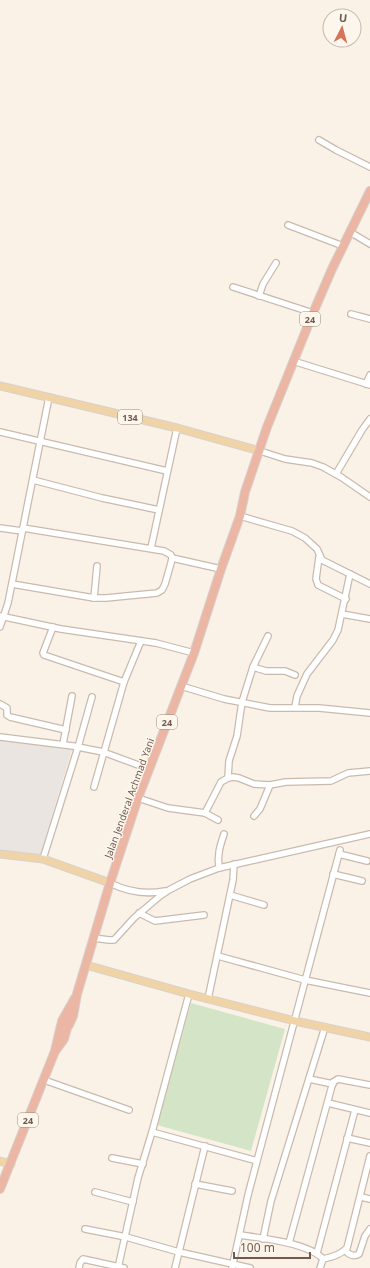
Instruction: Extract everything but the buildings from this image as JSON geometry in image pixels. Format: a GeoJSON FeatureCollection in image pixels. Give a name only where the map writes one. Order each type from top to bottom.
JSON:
{"type":"FeatureCollection","features":[{"type":"Feature","properties":{"kind":"highway","name":"24"},"geometry":{"type":"LineString","coordinates":[[260,451],[293,361],[313,313],[370,191]]}},
{"type":"Feature","properties":{"kind":"highway","name":"Jalan Jenderal Achmad Yani"},"geometry":{"type":"LineString","coordinates":[[0,1189],[55,1051],[64,1039],[65,1025],[77,994],[110,883],[138,798],[194,653],[240,516],[245,492],[260,451]]}},
{"type":"Feature","properties":{"kind":"main road","name":"134"},"geometry":{"type":"LineString","coordinates":[[0,386],[177,428],[260,451]]}},
{"type":"Feature","properties":{"kind":"main road"},"geometry":{"type":"LineString","coordinates":[[0,854],[42,859],[110,883]]}},
{"type":"Feature","properties":{"kind":"main road"},"geometry":{"type":"LineString","coordinates":[[86,965],[188,994],[296,1021],[370,1037]]}},
{"type":"Feature","properties":{"kind":"main road"},"geometry":{"type":"LineString","coordinates":[[0,1161],[11,1164]]}},
{"type":"Feature","properties":{"kind":"street"},"geometry":{"type":"LineString","coordinates":[[319,140],[370,167]]}},
{"type":"Feature","properties":{"kind":"street"},"geometry":{"type":"LineString","coordinates":[[288,225],[343,246]]}},
{"type":"Feature","properties":{"kind":"street"},"geometry":{"type":"LineString","coordinates":[[350,232],[370,244]]}},
{"type":"Feature","properties":{"kind":"street"},"geometry":{"type":"LineString","coordinates":[[259,296],[276,263]]}},
{"type":"Feature","properties":{"kind":"street"},"geometry":{"type":"LineString","coordinates":[[233,287],[313,313]]}},
{"type":"Feature","properties":{"kind":"street"},"geometry":{"type":"LineString","coordinates":[[351,314],[370,319]]}},
{"type":"Feature","properties":{"kind":"street"},"geometry":{"type":"LineString","coordinates":[[293,361],[368,384],[370,375]]}},
{"type":"Feature","properties":{"kind":"street"},"geometry":{"type":"LineString","coordinates":[[0,627],[12,584],[50,397]]}},
{"type":"Feature","properties":{"kind":"street"},"geometry":{"type":"LineString","coordinates":[[336,474],[370,419]]}},
{"type":"Feature","properties":{"kind":"street"},"geometry":{"type":"LineString","coordinates":[[151,548],[166,471],[177,428]]}},
{"type":"Feature","properties":{"kind":"street"},"geometry":{"type":"LineString","coordinates":[[0,432],[166,471]]}},
{"type":"Feature","properties":{"kind":"street"},"geometry":{"type":"LineString","coordinates":[[260,451],[285,460],[312,463],[336,474],[370,497]]}},
{"type":"Feature","properties":{"kind":"street"},"geometry":{"type":"LineString","coordinates":[[33,480],[102,498],[159,510]]}},
{"type":"Feature","properties":{"kind":"street"},"geometry":{"type":"LineString","coordinates":[[240,516],[292,531],[305,538],[317,549],[319,556],[316,579],[318,585],[346,599]]}},
{"type":"Feature","properties":{"kind":"street"},"geometry":{"type":"LineString","coordinates":[[0,528],[23,529],[151,548],[169,553],[172,558],[170,572],[165,584],[162,590],[157,593],[94,598],[12,584]]}},
{"type":"Feature","properties":{"kind":"street"},"geometry":{"type":"LineString","coordinates":[[319,556],[328,564],[370,584]]}},
{"type":"Feature","properties":{"kind":"street"},"geometry":{"type":"LineString","coordinates":[[172,558],[221,569]]}},
{"type":"Feature","properties":{"kind":"street"},"geometry":{"type":"LineString","coordinates":[[94,598],[97,566]]}},
{"type":"Feature","properties":{"kind":"street"},"geometry":{"type":"LineString","coordinates":[[295,708],[297,696],[304,680],[312,666],[333,640],[346,599],[350,574]]}},
{"type":"Feature","properties":{"kind":"street"},"geometry":{"type":"LineString","coordinates":[[342,614],[370,619]]}},
{"type":"Feature","properties":{"kind":"street"},"geometry":{"type":"LineString","coordinates":[[2,616],[53,627],[169,646],[194,653]]}},
{"type":"Feature","properties":{"kind":"street"},"geometry":{"type":"LineString","coordinates":[[53,627],[43,653],[44,655],[124,682]]}},
{"type":"Feature","properties":{"kind":"street"},"geometry":{"type":"LineString","coordinates":[[228,778],[229,761],[237,736],[242,702],[253,667],[268,636]]}},
{"type":"Feature","properties":{"kind":"street"},"geometry":{"type":"LineString","coordinates":[[94,787],[124,682],[141,641]]}},
{"type":"Feature","properties":{"kind":"street"},"geometry":{"type":"LineString","coordinates":[[253,667],[269,672],[288,672],[295,675]]}},
{"type":"Feature","properties":{"kind":"street"},"geometry":{"type":"LineString","coordinates":[[181,686],[224,699],[270,708],[340,710],[370,713]]}},
{"type":"Feature","properties":{"kind":"street"},"geometry":{"type":"LineString","coordinates":[[63,744],[72,696]]}},
{"type":"Feature","properties":{"kind":"street"},"geometry":{"type":"LineString","coordinates":[[42,859],[78,747],[92,697]]}},
{"type":"Feature","properties":{"kind":"street"},"geometry":{"type":"LineString","coordinates":[[0,704],[7,708],[7,715],[10,717],[66,730]]}},
{"type":"Feature","properties":{"kind":"street"},"geometry":{"type":"LineString","coordinates":[[0,737],[63,744],[103,752],[149,769]]}},
{"type":"Feature","properties":{"kind":"street"},"geometry":{"type":"LineString","coordinates":[[205,813],[221,782],[228,778],[233,777],[254,784],[270,785],[286,782],[331,781],[348,773],[370,771]]}},
{"type":"Feature","properties":{"kind":"street"},"geometry":{"type":"LineString","coordinates":[[254,816],[260,809],[270,785]]}},
{"type":"Feature","properties":{"kind":"street"},"geometry":{"type":"LineString","coordinates":[[138,798],[168,808],[205,813],[218,820]]}},
{"type":"Feature","properties":{"kind":"street"},"geometry":{"type":"LineString","coordinates":[[219,868],[219,850],[224,834]]}},
{"type":"Feature","properties":{"kind":"street"},"geometry":{"type":"LineString","coordinates":[[94,938],[114,940],[139,913],[169,890],[190,879],[219,868],[370,834]]}},
{"type":"Feature","properties":{"kind":"street"},"geometry":{"type":"LineString","coordinates":[[233,1266],[248,1195],[296,1021],[305,980],[339,852],[367,861]]}},
{"type":"Feature","properties":{"kind":"street"},"geometry":{"type":"LineString","coordinates":[[208,999],[233,880],[234,864]]}},
{"type":"Feature","properties":{"kind":"street"},"geometry":{"type":"LineString","coordinates":[[333,874],[362,881]]}},
{"type":"Feature","properties":{"kind":"street"},"geometry":{"type":"LineString","coordinates":[[110,883],[123,890],[137,893],[169,890]]}},
{"type":"Feature","properties":{"kind":"street"},"geometry":{"type":"LineString","coordinates":[[230,895],[264,906]]}},
{"type":"Feature","properties":{"kind":"street"},"geometry":{"type":"LineString","coordinates":[[139,913],[155,921],[204,915]]}},
{"type":"Feature","properties":{"kind":"street"},"geometry":{"type":"LineString","coordinates":[[218,956],[305,980],[370,993]]}},
{"type":"Feature","properties":{"kind":"street"},"geometry":{"type":"LineString","coordinates":[[79,1268],[80,1263],[83,1260],[120,1268],[133,1202],[188,994]]}},
{"type":"Feature","properties":{"kind":"street"},"geometry":{"type":"LineString","coordinates":[[263,1239],[271,1201],[324,1027]]}},
{"type":"Feature","properties":{"kind":"street"},"geometry":{"type":"LineString","coordinates":[[309,1079],[333,1084]]}},
{"type":"Feature","properties":{"kind":"street"},"geometry":{"type":"LineString","coordinates":[[288,1243],[333,1084],[338,1079],[370,1085]]}},
{"type":"Feature","properties":{"kind":"street"},"geometry":{"type":"LineString","coordinates":[[44,1080],[129,1110]]}},
{"type":"Feature","properties":{"kind":"street"},"geometry":{"type":"LineString","coordinates":[[328,1103],[370,1113]]}},
{"type":"Feature","properties":{"kind":"street"},"geometry":{"type":"LineString","coordinates":[[317,1253],[355,1110]]}},
{"type":"Feature","properties":{"kind":"street"},"geometry":{"type":"LineString","coordinates":[[152,1132],[257,1161]]}},
{"type":"Feature","properties":{"kind":"street"},"geometry":{"type":"LineString","coordinates":[[347,1138],[370,1143]]}},
{"type":"Feature","properties":{"kind":"street"},"geometry":{"type":"LineString","coordinates":[[175,1268],[204,1146]]}},
{"type":"Feature","properties":{"kind":"street"},"geometry":{"type":"LineString","coordinates":[[322,1258],[340,1254],[347,1248],[368,1171],[370,1156]]}},
{"type":"Feature","properties":{"kind":"street"},"geometry":{"type":"LineString","coordinates":[[112,1158],[143,1164]]}},
{"type":"Feature","properties":{"kind":"street"},"geometry":{"type":"LineString","coordinates":[[196,1184],[232,1191]]}},
{"type":"Feature","properties":{"kind":"street"},"geometry":{"type":"LineString","coordinates":[[95,1192],[133,1202]]}},
{"type":"Feature","properties":{"kind":"street"},"geometry":{"type":"LineString","coordinates":[[361,1197],[370,1199]]}},
{"type":"Feature","properties":{"kind":"street"},"geometry":{"type":"LineString","coordinates":[[85,1229],[126,1237],[233,1266],[250,1268]]}},
{"type":"Feature","properties":{"kind":"street"},"geometry":{"type":"LineString","coordinates":[[345,1250],[352,1255],[356,1256],[359,1254],[365,1236],[370,1229]]}},
{"type":"Feature","properties":{"kind":"street"},"geometry":{"type":"LineString","coordinates":[[240,1235],[288,1243],[317,1253],[322,1258]]}},
{"type":"Feature","properties":{"kind":"street"},"geometry":{"type":"LineString","coordinates":[[320,1268],[322,1258]]}},
{"type":"Feature","properties":{"kind":"shaded area"},"geometry":{"type":"Polygon","coordinates":[[[0,739],[73,746],[40,856],[0,851],[0,739]]]}},
{"type":"Feature","properties":{"kind":"green space"},"geometry":{"type":"Polygon","coordinates":[[[191,1003],[285,1029],[251,1151],[157,1125],[169,1080],[164,1078],[173,1049],[178,1050],[191,1003]]]}}]}
